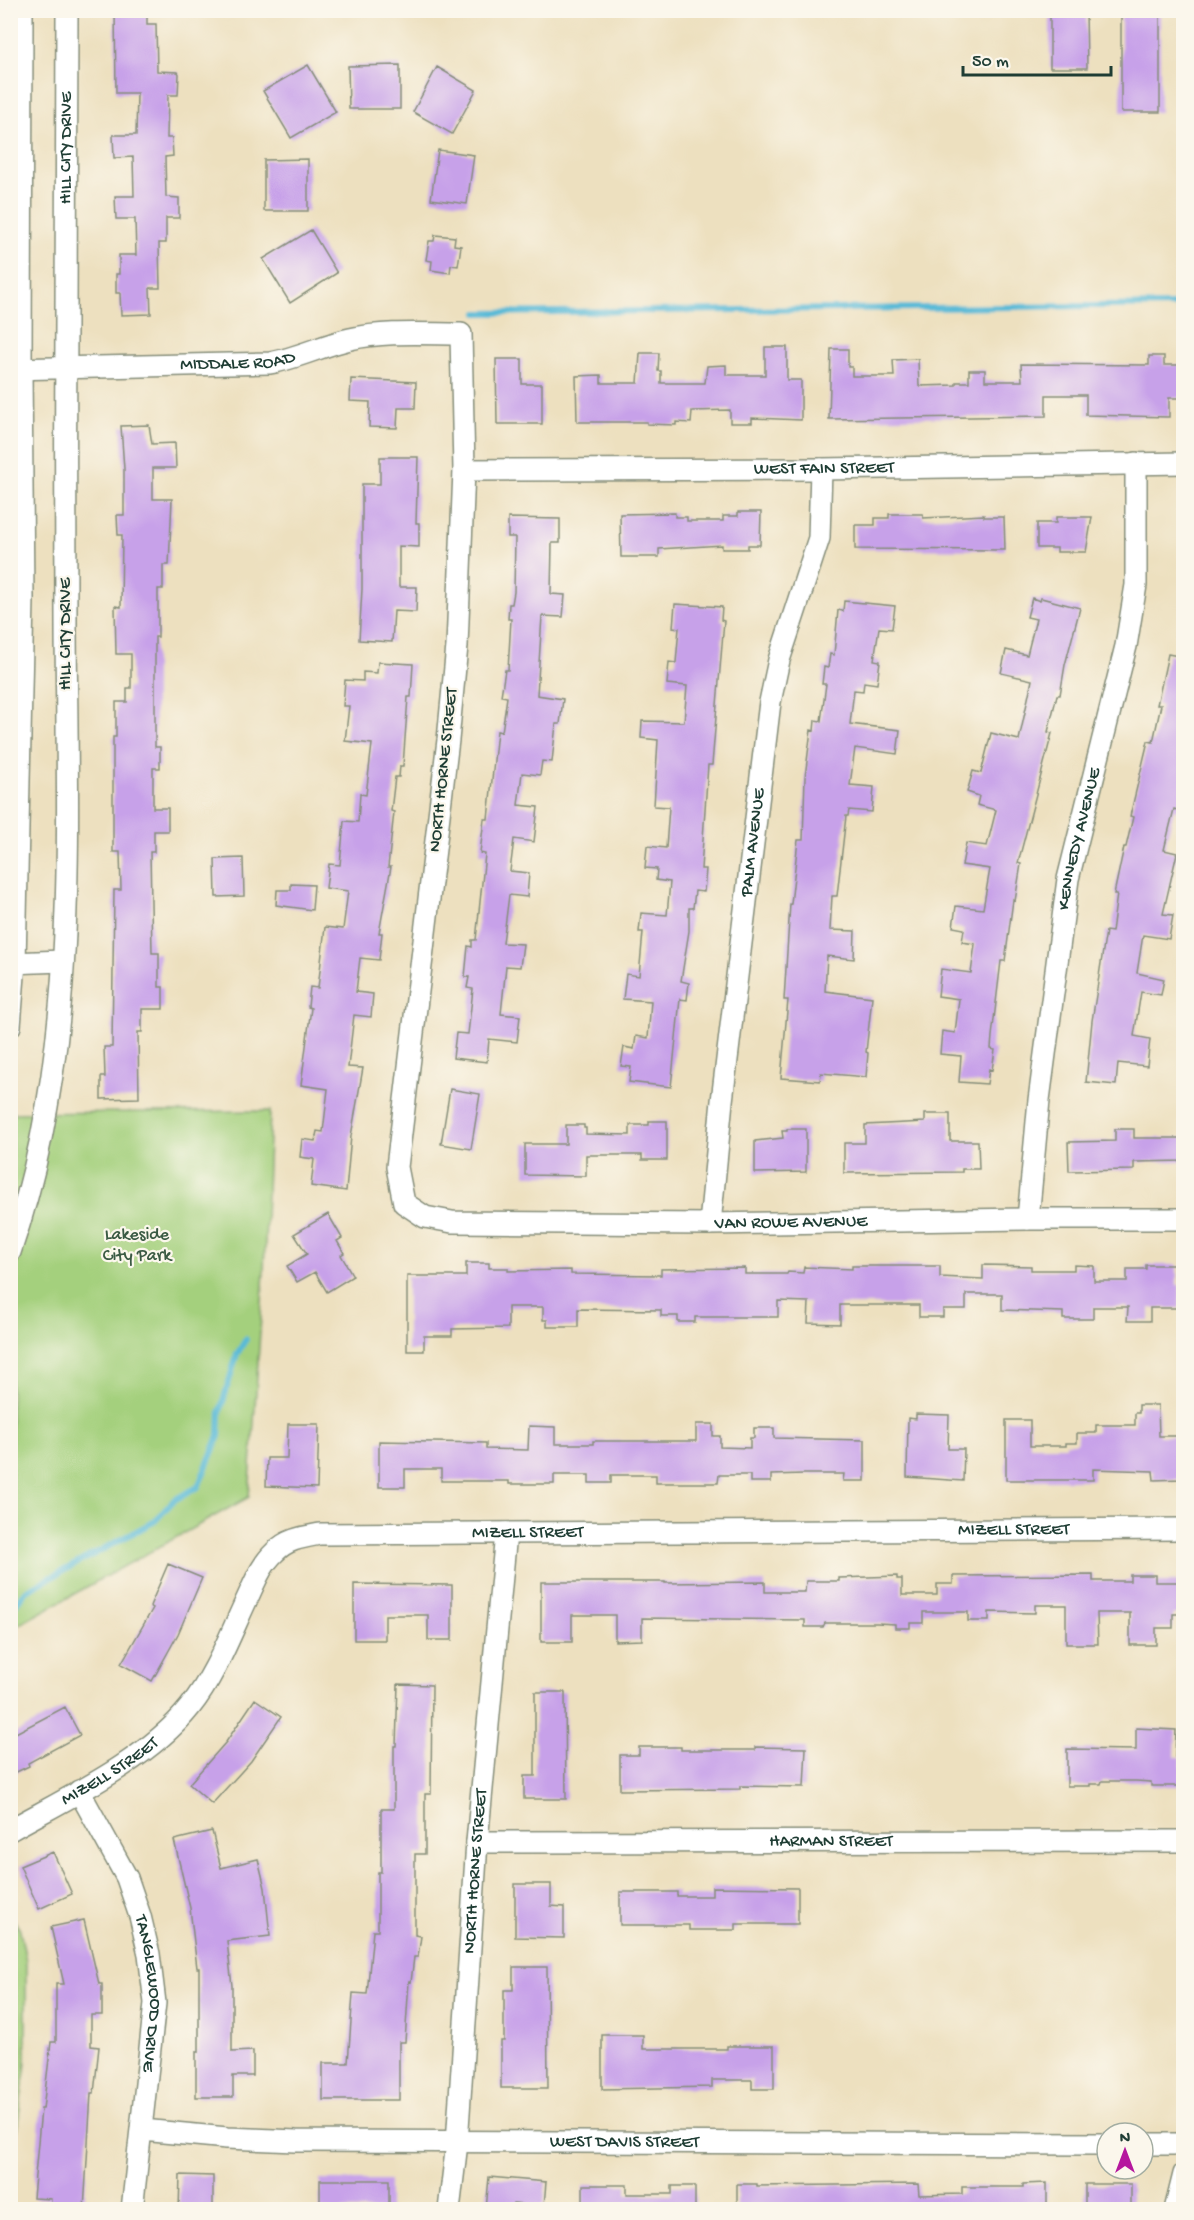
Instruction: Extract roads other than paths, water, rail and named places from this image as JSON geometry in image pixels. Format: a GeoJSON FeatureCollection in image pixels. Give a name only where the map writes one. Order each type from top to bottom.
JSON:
{"type":"FeatureCollection","features":[{"type":"Feature","properties":{"kind":"street"},"geometry":{"type":"LineString","coordinates":[[10,1026],[23,599],[16,369],[22,10]]}},
{"type":"Feature","properties":{"kind":"street","name":"HILL CITY DRIVE"},"geometry":{"type":"LineString","coordinates":[[10,1252],[26,1206],[47,1117],[63,961],[67,836],[65,369],[67,10]]}},
{"type":"Feature","properties":{"kind":"street","name":"MIDDALE ROAD"},"geometry":{"type":"LineString","coordinates":[[16,369],[270,363],[293,359],[350,339],[385,335],[461,334]]}},
{"type":"Feature","properties":{"kind":"street","name":"NORTH HORNE STREET"},"geometry":{"type":"LineString","coordinates":[[404,1203],[397,1167],[451,717],[457,646],[464,470],[461,334]]}},
{"type":"Feature","properties":{"kind":"street","name":"KENNEDY AVENUE"},"geometry":{"type":"LineString","coordinates":[[1028,1219],[1039,1100],[1068,879],[1126,646],[1136,585],[1136,463]]}},
{"type":"Feature","properties":{"kind":"street","name":"WEST FAIN STREET"},"geometry":{"type":"LineString","coordinates":[[464,470],[821,469],[1184,463]]}},
{"type":"Feature","properties":{"kind":"street","name":"PALM AVENUE"},"geometry":{"type":"LineString","coordinates":[[710,1224],[722,1101],[770,702],[780,660],[819,538],[821,469]]}},
{"type":"Feature","properties":{"kind":"street"},"geometry":{"type":"LineString","coordinates":[[13,963],[63,961]]}},
{"type":"Feature","properties":{"kind":"street","name":"VAN ROWE AVENUE"},"geometry":{"type":"LineString","coordinates":[[404,1203],[425,1217],[452,1222],[710,1224],[1184,1219]]}},
{"type":"Feature","properties":{"kind":"street","name":"MIZELL STREET"},"geometry":{"type":"LineString","coordinates":[[10,1830],[145,1751],[169,1730],[190,1707],[209,1679],[262,1566],[276,1550],[297,1538],[320,1534],[1184,1529]]}},
{"type":"Feature","properties":{"kind":"street","name":"NORTH HORNE STREET"},"geometry":{"type":"LineString","coordinates":[[449,2210],[457,2142],[477,1842],[506,1533]]}},
{"type":"Feature","properties":{"kind":"street","name":"TANGLEWOOD DRIVE"},"geometry":{"type":"LineString","coordinates":[[79,1791],[128,1878],[149,1954],[155,2003],[132,2210]]}},
{"type":"Feature","properties":{"kind":"street","name":"HARMAN STREET"},"geometry":{"type":"LineString","coordinates":[[477,1842],[1184,1841]]}},
{"type":"Feature","properties":{"kind":"street","name":"WEST DAVIS STREET"},"geometry":{"type":"LineString","coordinates":[[142,2130],[227,2138],[457,2142],[1095,2144]]}},
{"type":"Feature","properties":{"kind":"street"},"geometry":{"type":"LineString","coordinates":[[1155,2144],[1184,2144]]}},
{"type":"Feature","properties":{"kind":"street"},"geometry":{"type":"LineString","coordinates":[[1176,2210],[1184,2174]]}},
{"type":"Feature","properties":{"kind":"waterway"},"geometry":{"type":"LineString","coordinates":[[478,313],[1184,305]]}},
{"type":"Feature","properties":{"kind":"waterway"},"geometry":{"type":"LineString","coordinates":[[10,1611],[26,1591],[155,1521],[174,1500],[198,1487],[219,1436],[220,1412],[237,1354],[246,1339]]}},
{"type":"Feature","properties":{"kind":"park label","name":"Lakeside City Park"},"geometry":{"type":"Point","coordinates":[137,1245]}}]}
